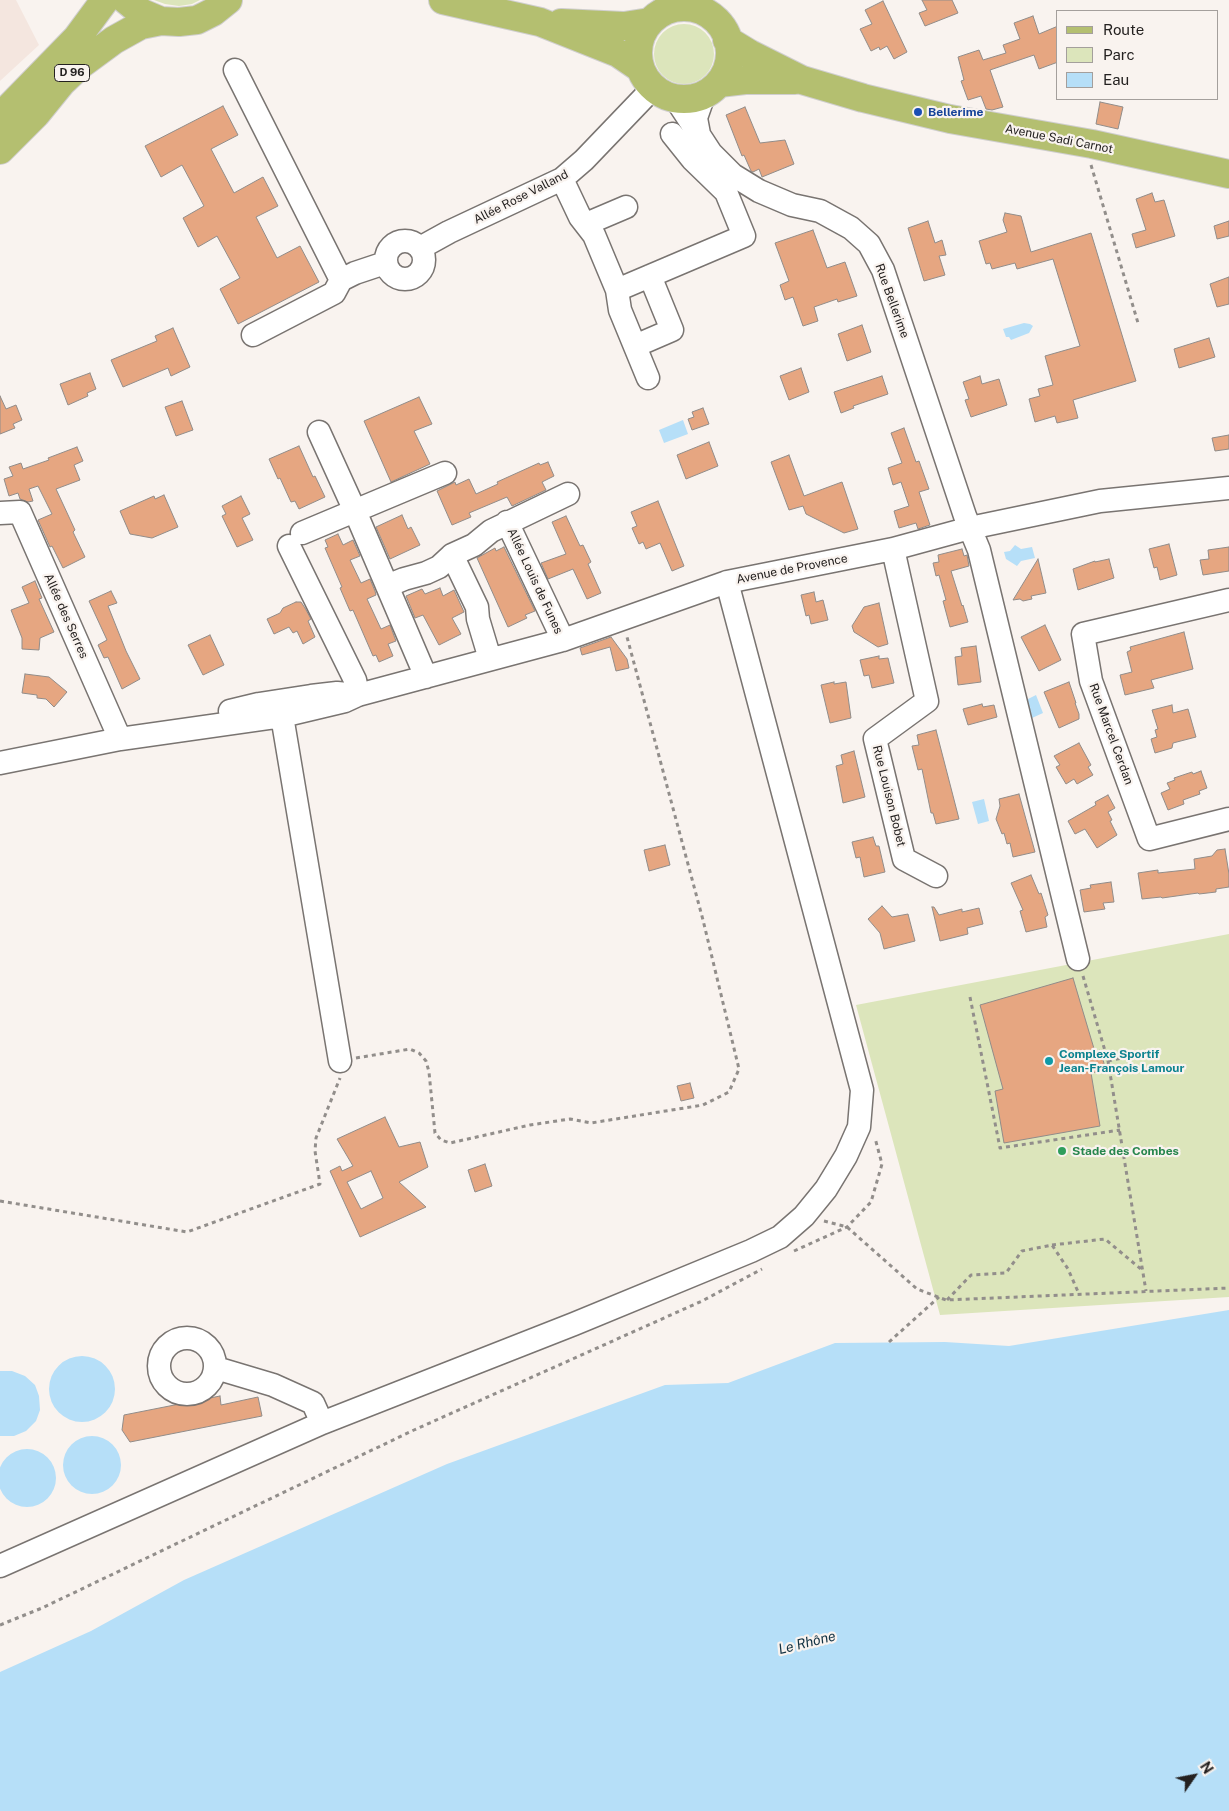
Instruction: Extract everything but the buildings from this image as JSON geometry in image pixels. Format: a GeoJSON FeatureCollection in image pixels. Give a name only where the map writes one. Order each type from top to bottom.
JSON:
{"type":"FeatureCollection","features":[{"type":"Feature","properties":{"kind":"main road","name":"D 96"},"geometry":{"type":"LineString","coordinates":[[0,117],[77,38],[105,0]]}},
{"type":"Feature","properties":{"kind":"main road"},"geometry":{"type":"LineString","coordinates":[[126,0],[142,13],[161,21],[179,22],[197,20],[213,12],[228,0]]}},
{"type":"Feature","properties":{"kind":"main road"},"geometry":{"type":"LineString","coordinates":[[443,0],[540,22],[618,53],[656,84],[690,99],[711,89],[725,73],[729,62],[727,40],[722,29],[714,19],[693,4],[659,15],[650,22],[643,32],[639,43],[638,56],[656,84]]}},
{"type":"Feature","properties":{"kind":"main road","name":"D 96"},"geometry":{"type":"LineString","coordinates":[[0,150],[36,114],[62,82],[80,65],[114,40],[141,25],[161,21]]}},
{"type":"Feature","properties":{"kind":"main road"},"geometry":{"type":"LineString","coordinates":[[540,22],[624,26],[650,22]]}},
{"type":"Feature","properties":{"kind":"main road","name":"Avenue Sadi Carnot"},"geometry":{"type":"LineString","coordinates":[[727,40],[750,54],[802,80],[918,112],[1092,144],[1229,174]]}},
{"type":"Feature","properties":{"kind":"main road","name":"Avenue Sadi Carnot"},"geometry":{"type":"LineString","coordinates":[[711,89],[745,80],[802,80]]}},
{"type":"Feature","properties":{"kind":"street"},"geometry":{"type":"LineString","coordinates":[[235,70],[341,280]]}},
{"type":"Feature","properties":{"kind":"street","name":"Rue Bellerime"},"geometry":{"type":"LineString","coordinates":[[656,84],[699,134],[711,153],[733,175],[759,191],[792,204],[820,211],[851,228],[869,244],[883,270],[979,550],[1078,959]]}},
{"type":"Feature","properties":{"kind":"street","name":"Allée Rose Valland"},"geometry":{"type":"LineString","coordinates":[[420,248],[449,232],[562,178],[584,160],[656,84]]}},
{"type":"Feature","properties":{"kind":"street"},"geometry":{"type":"LineString","coordinates":[[699,134],[696,118],[711,89]]}},
{"type":"Feature","properties":{"kind":"street"},"geometry":{"type":"LineString","coordinates":[[617,290],[744,236],[726,192],[692,159],[672,134]]}},
{"type":"Feature","properties":{"kind":"street"},"geometry":{"type":"LineString","coordinates":[[562,178],[580,217],[594,235],[617,290],[620,310],[648,378]]}},
{"type":"Feature","properties":{"kind":"street"},"geometry":{"type":"LineString","coordinates":[[586,224],[626,207]]}},
{"type":"Feature","properties":{"kind":"street"},"geometry":{"type":"LineString","coordinates":[[397,242],[410,242],[420,248],[424,261],[420,273],[414,278],[402,280],[395,278],[387,269],[385,262],[388,250],[397,242]]}},
{"type":"Feature","properties":{"kind":"street"},"geometry":{"type":"LineString","coordinates":[[252,335],[334,294],[341,280],[385,262]]}},
{"type":"Feature","properties":{"kind":"street"},"geometry":{"type":"LineString","coordinates":[[635,346],[672,330],[650,276]]}},
{"type":"Feature","properties":{"kind":"street"},"geometry":{"type":"LineString","coordinates":[[320,432],[426,677]]}},
{"type":"Feature","properties":{"kind":"street"},"geometry":{"type":"LineString","coordinates":[[0,763],[120,739],[163,733],[191,722],[259,704],[337,693],[361,695],[295,539],[445,473]]}},
{"type":"Feature","properties":{"kind":"street","name":"Avenue de Provence"},"geometry":{"type":"LineString","coordinates":[[163,733],[282,716],[345,702],[361,695],[563,640],[728,582],[893,549],[970,528],[1100,501],[1229,488]]}},
{"type":"Feature","properties":{"kind":"street","name":"Allée Louis de Funes"},"geometry":{"type":"LineString","coordinates":[[387,586],[404,578],[426,573],[439,567],[452,555],[474,544],[491,531],[568,494]]}},
{"type":"Feature","properties":{"kind":"street","name":"Allée des Serres"},"geometry":{"type":"LineString","coordinates":[[0,514],[20,512],[120,739]]}},
{"type":"Feature","properties":{"kind":"street","name":"Allée Louis de Funes"},"geometry":{"type":"LineString","coordinates":[[508,522],[563,640]]}},
{"type":"Feature","properties":{"kind":"street","name":"Rue Louison Bobet"},"geometry":{"type":"LineString","coordinates":[[893,549],[927,701],[875,738],[904,859],[936,876]]}},
{"type":"Feature","properties":{"kind":"street"},"geometry":{"type":"LineString","coordinates":[[452,555],[476,607],[490,659]]}},
{"type":"Feature","properties":{"kind":"street"},"geometry":{"type":"LineString","coordinates":[[0,1566],[322,1423],[707,1270],[780,1237],[804,1216],[826,1189],[846,1156],[859,1127],[862,1090],[728,582]]}},
{"type":"Feature","properties":{"kind":"street","name":"Rue Marcel Cerdan"},"geometry":{"type":"LineString","coordinates":[[1229,600],[1084,634],[1090,681],[1149,839],[1229,819]]}},
{"type":"Feature","properties":{"kind":"street"},"geometry":{"type":"LineString","coordinates":[[282,716],[340,1061]]}},
{"type":"Feature","properties":{"kind":"street"},"geometry":{"type":"LineString","coordinates":[[216,1368],[273,1385],[314,1403],[322,1423]]}},
{"type":"Feature","properties":{"kind":"path"},"geometry":{"type":"LineString","coordinates":[[1092,144],[1091,167],[1138,322]]}},
{"type":"Feature","properties":{"kind":"path"},"geometry":{"type":"LineString","coordinates":[[0,1201],[187,1232],[320,1184],[314,1151],[316,1138],[341,1076],[340,1061],[410,1049],[419,1053],[426,1061],[429,1072],[435,1133],[441,1140],[450,1143],[530,1125],[570,1119],[592,1123],[703,1105],[729,1092],[739,1069],[703,920],[622,619]]}},
{"type":"Feature","properties":{"kind":"path"},"geometry":{"type":"LineString","coordinates":[[1078,959],[1108,1061],[1146,1291]]}},
{"type":"Feature","properties":{"kind":"path"},"geometry":{"type":"LineString","coordinates":[[970,997],[1000,1148],[1120,1130]]}},
{"type":"Feature","properties":{"kind":"path"},"geometry":{"type":"LineString","coordinates":[[1108,1061],[1131,1056]]}},
{"type":"Feature","properties":{"kind":"path"},"geometry":{"type":"LineString","coordinates":[[792,1253],[847,1226],[871,1202],[882,1164],[875,1137]]}},
{"type":"Feature","properties":{"kind":"path"},"geometry":{"type":"LineString","coordinates":[[847,1226],[917,1289],[946,1300],[1229,1288]]}},
{"type":"Feature","properties":{"kind":"path"},"geometry":{"type":"LineString","coordinates":[[946,1300],[971,1275],[1006,1273],[1022,1251],[1052,1245],[1106,1239],[1142,1270]]}},
{"type":"Feature","properties":{"kind":"path"},"geometry":{"type":"LineString","coordinates":[[1052,1245],[1068,1269],[1080,1294]]}},
{"type":"Feature","properties":{"kind":"path"},"geometry":{"type":"LineString","coordinates":[[0,1625],[42,1608],[414,1430],[702,1301],[767,1266]]}},
{"type":"Feature","properties":{"kind":"path"},"geometry":{"type":"LineString","coordinates":[[889,1342],[939,1297]]}},
{"type":"Feature","properties":{"kind":"shaded area"},"geometry":{"type":"Polygon","coordinates":[[[0,0],[16,0],[39,45],[0,81],[0,0]]]}},
{"type":"Feature","properties":{"kind":"green space"},"geometry":{"type":"Polygon","coordinates":[[[154,0],[200,0],[192,4],[179,6],[154,0]]]}},
{"type":"Feature","properties":{"kind":"green space"},"geometry":{"type":"Polygon","coordinates":[[[684,24],[701,29],[709,37],[714,54],[709,71],[701,79],[684,84],[667,79],[659,71],[654,54],[659,37],[667,29],[684,24]]]}},
{"type":"Feature","properties":{"kind":"green space","name":"Stade des Combes"},"geometry":{"type":"Polygon","coordinates":[[[1229,934],[1229,1297],[940,1315],[856,1005],[1229,934]]]}},
{"type":"Feature","properties":{"kind":"water"},"geometry":{"type":"Polygon","coordinates":[[[1024,323],[1033,326],[1029,333],[1011,340],[1009,337],[1006,337],[1003,329],[1024,323]]]}},
{"type":"Feature","properties":{"kind":"water"},"geometry":{"type":"Polygon","coordinates":[[[683,420],[688,434],[664,443],[659,430],[683,420]]]}},
{"type":"Feature","properties":{"kind":"water"},"geometry":{"type":"Polygon","coordinates":[[[1015,545],[1021,549],[1032,547],[1035,558],[1021,561],[1017,566],[1006,559],[1004,552],[1010,551],[1015,545]]]}},
{"type":"Feature","properties":{"kind":"water"},"geometry":{"type":"Polygon","coordinates":[[[1036,695],[1043,713],[1032,718],[1026,700],[1036,695]]]}},
{"type":"Feature","properties":{"kind":"water"},"geometry":{"type":"Polygon","coordinates":[[[984,799],[989,821],[978,824],[972,802],[984,799]]]}},
{"type":"Feature","properties":{"kind":"water","name":"Le Rhône"},"geometry":{"type":"Polygon","coordinates":[[[1229,1310],[1229,1811],[0,1811],[0,1672],[91,1631],[184,1580],[447,1464],[665,1385],[728,1383],[835,1343],[945,1342],[1009,1346],[1229,1310]]]}},
{"type":"Feature","properties":{"kind":"water"},"geometry":{"type":"Polygon","coordinates":[[[76,1356],[88,1356],[100,1361],[110,1371],[115,1383],[113,1402],[100,1417],[88,1422],[76,1422],[64,1417],[54,1407],[49,1395],[49,1383],[54,1371],[64,1361],[76,1356]]]}},
{"type":"Feature","properties":{"kind":"water"},"geometry":{"type":"Polygon","coordinates":[[[0,1371],[12,1371],[25,1376],[35,1385],[39,1396],[40,1410],[36,1421],[26,1431],[14,1436],[0,1436],[0,1371]]]}},
{"type":"Feature","properties":{"kind":"water"},"geometry":{"type":"Polygon","coordinates":[[[86,1436],[98,1436],[113,1444],[121,1459],[121,1471],[113,1486],[98,1494],[86,1494],[71,1486],[63,1471],[63,1459],[71,1444],[86,1436]]]}},
{"type":"Feature","properties":{"kind":"water"},"geometry":{"type":"Polygon","coordinates":[[[27,1449],[38,1451],[51,1462],[55,1472],[54,1489],[38,1505],[27,1507],[16,1505],[0,1489],[0,1467],[16,1451],[27,1449]]]}},
{"type":"Feature","properties":{"kind":"place","name":"Bellerime"},"geometry":{"type":"Point","coordinates":[918,112]}},
{"type":"Feature","properties":{"kind":"place","name":"Complexe Sportif Jean-François Lamour"},"geometry":{"type":"Point","coordinates":[1049,1061]}},
{"type":"Feature","properties":{"kind":"place","name":"Stade des Combes"},"geometry":{"type":"Point","coordinates":[1062,1151]}}]}
